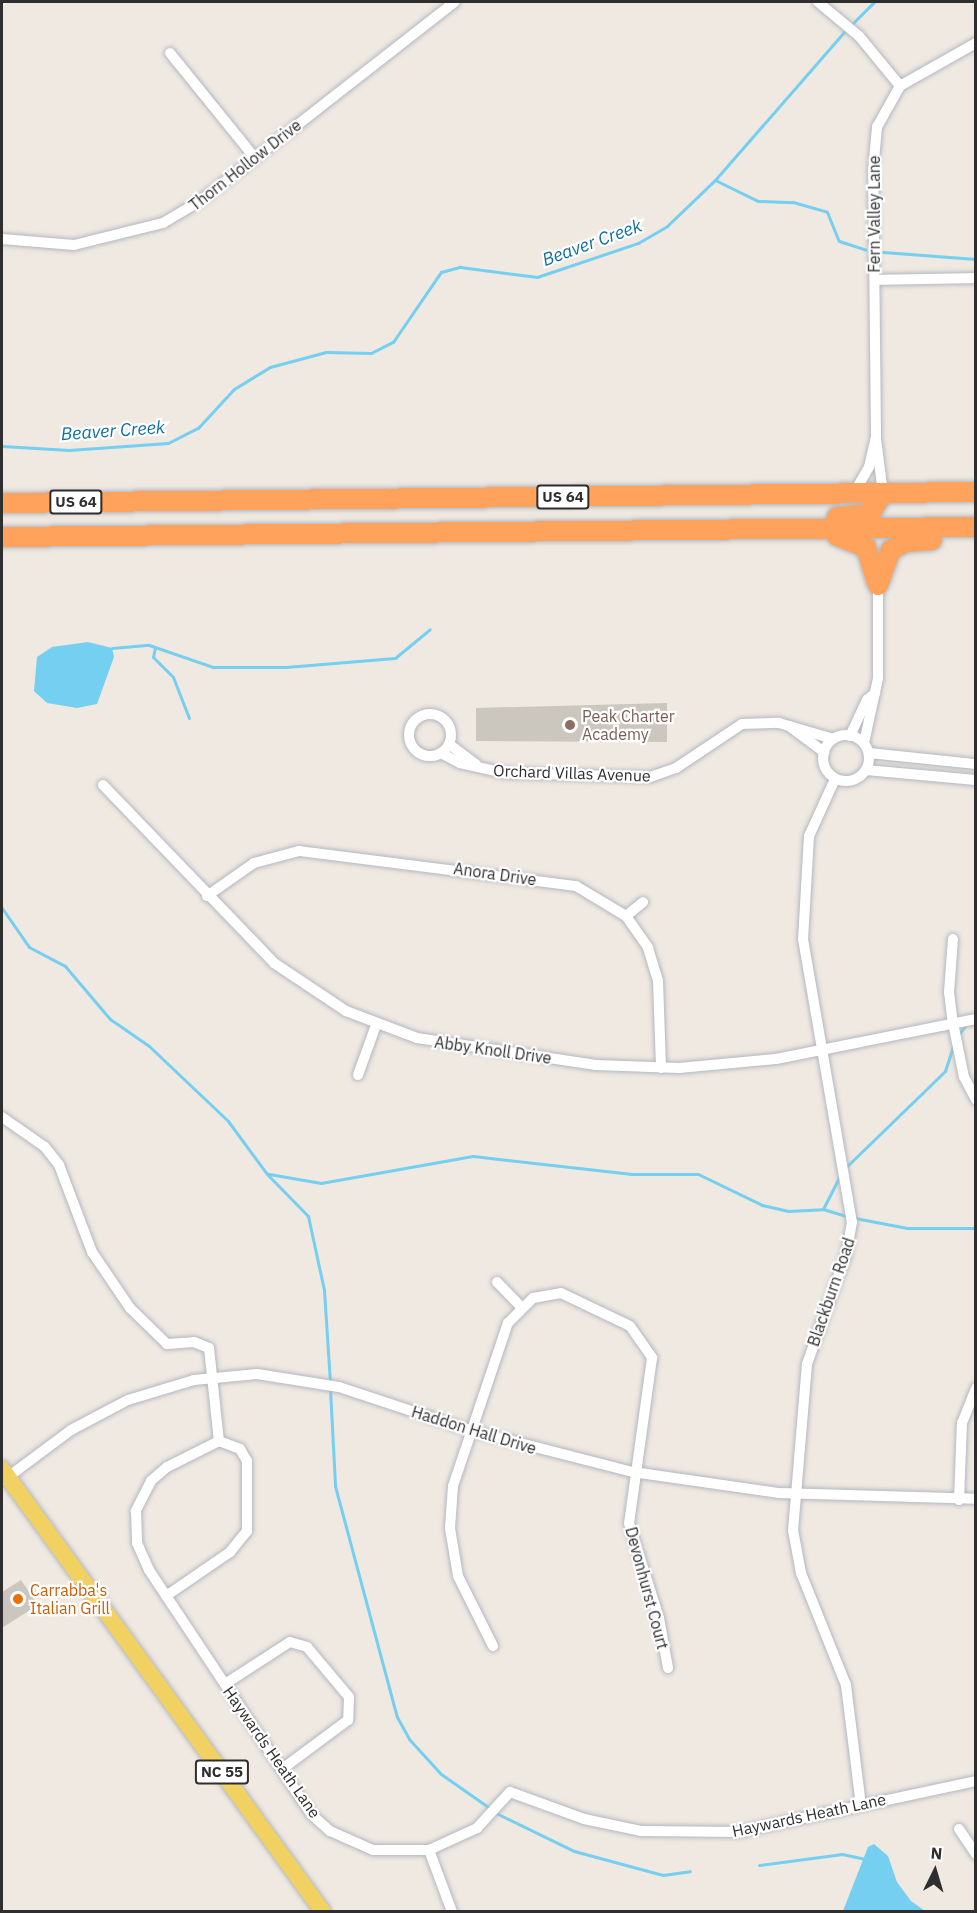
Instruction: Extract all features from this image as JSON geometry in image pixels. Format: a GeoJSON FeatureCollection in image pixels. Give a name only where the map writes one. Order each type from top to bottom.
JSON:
{"type":"FeatureCollection","features":[{"type":"Feature","properties":{"kind":"highway"},"geometry":{"type":"LineString","coordinates":[[2,491],[151,501]]}},
{"type":"Feature","properties":{"kind":"highway","name":"US 64"},"geometry":{"type":"LineString","coordinates":[[2,503],[975,492]]}},
{"type":"Feature","properties":{"kind":"highway"},"geometry":{"type":"LineString","coordinates":[[655,529],[725,520],[860,516],[870,514],[883,494]]}},
{"type":"Feature","properties":{"kind":"highway","name":"US 64"},"geometry":{"type":"LineString","coordinates":[[2,537],[975,527]]}},
{"type":"Feature","properties":{"kind":"highway"},"geometry":{"type":"LineString","coordinates":[[797,529],[861,543],[870,553],[878,585]]}},
{"type":"Feature","properties":{"kind":"highway"},"geometry":{"type":"LineString","coordinates":[[2,548],[151,535]]}},
{"type":"Feature","properties":{"kind":"highway"},"geometry":{"type":"LineString","coordinates":[[878,585],[888,554],[901,544],[975,539]]}},
{"type":"Feature","properties":{"kind":"main road","name":"NC 55"},"geometry":{"type":"LineString","coordinates":[[4,1476],[323,1911]]}},
{"type":"Feature","properties":{"kind":"street","name":"Thorn Hollow Drive"},"geometry":{"type":"LineString","coordinates":[[2,239],[74,245],[145,230],[200,201],[455,2]]}},
{"type":"Feature","properties":{"kind":"street"},"geometry":{"type":"LineString","coordinates":[[818,2],[859,36],[900,86]]}},
{"type":"Feature","properties":{"kind":"street","name":"Fern Valley Lane"},"geometry":{"type":"LineString","coordinates":[[883,494],[876,436],[875,138],[885,105],[900,86],[975,43]]}},
{"type":"Feature","properties":{"kind":"street"},"geometry":{"type":"LineString","coordinates":[[170,53],[255,158]]}},
{"type":"Feature","properties":{"kind":"street"},"geometry":{"type":"LineString","coordinates":[[875,280],[975,278]]}},
{"type":"Feature","properties":{"kind":"street","name":"Fern Valley Lane"},"geometry":{"type":"LineString","coordinates":[[854,494],[869,467],[876,436]]}},
{"type":"Feature","properties":{"kind":"street"},"geometry":{"type":"LineString","coordinates":[[866,770],[875,693],[878,585]]}},
{"type":"Feature","properties":{"kind":"street"},"geometry":{"type":"LineString","coordinates":[[850,736],[867,700],[875,693]]}},
{"type":"Feature","properties":{"kind":"street","name":"Orchard Villas Avenue"},"geometry":{"type":"LineString","coordinates":[[483,769],[449,744],[451,732],[441,717],[423,715],[412,722],[409,738],[414,749],[423,755],[441,753],[483,769],[650,777],[676,768],[742,724],[789,726],[833,739]]}},
{"type":"Feature","properties":{"kind":"street"},"geometry":{"type":"LineString","coordinates":[[789,726],[824,752]]}},
{"type":"Feature","properties":{"kind":"street"},"geometry":{"type":"LineString","coordinates":[[975,764],[867,748],[850,736],[833,739],[824,752],[825,767],[835,779],[849,782],[866,770],[975,780]]}},
{"type":"Feature","properties":{"kind":"street"},"geometry":{"type":"LineString","coordinates":[[441,753],[449,744]]}},
{"type":"Feature","properties":{"kind":"street","name":"Blackburn Road"},"geometry":{"type":"LineString","coordinates":[[835,779],[813,820],[802,896],[803,939],[852,1222],[846,1256],[807,1364],[794,1494],[797,1561],[846,1685],[861,1805]]}},
{"type":"Feature","properties":{"kind":"street","name":"Abby Knoll Drive"},"geometry":{"type":"LineString","coordinates":[[103,785],[207,896],[297,981],[376,1025],[486,1051],[661,1068],[744,1063],[822,1051],[975,1019]]}},
{"type":"Feature","properties":{"kind":"street","name":"Anora Drive"},"geometry":{"type":"LineString","coordinates":[[207,896],[254,863],[316,851],[559,883],[591,892],[626,916],[648,948],[658,981],[661,1068]]}},
{"type":"Feature","properties":{"kind":"street"},"geometry":{"type":"LineString","coordinates":[[626,916],[643,902]]}},
{"type":"Feature","properties":{"kind":"street"},"geometry":{"type":"LineString","coordinates":[[953,939],[949,992],[953,1023],[964,1077],[975,1100]]}},
{"type":"Feature","properties":{"kind":"street"},"geometry":{"type":"LineString","coordinates":[[358,1075],[376,1025]]}},
{"type":"Feature","properties":{"kind":"street"},"geometry":{"type":"LineString","coordinates":[[2,1117],[45,1147],[59,1165],[92,1252],[130,1308],[167,1344],[194,1342],[209,1348],[219,1441],[240,1449],[247,1461],[248,1531],[230,1552],[166,1596]]}},
{"type":"Feature","properties":{"kind":"street"},"geometry":{"type":"LineString","coordinates":[[493,1646],[463,1591],[451,1536],[453,1486],[469,1430],[508,1323],[520,1306],[497,1282]]}},
{"type":"Feature","properties":{"kind":"street","name":"Devonhurst Court"},"geometry":{"type":"LineString","coordinates":[[520,1306],[549,1294],[575,1297],[630,1326],[645,1342],[652,1358],[652,1379],[633,1472],[630,1536],[659,1618],[668,1668]]}},
{"type":"Feature","properties":{"kind":"street","name":"Haddon Hall Drive"},"geometry":{"type":"LineString","coordinates":[[4,1476],[71,1430],[128,1400],[174,1384],[257,1374],[303,1379],[469,1430],[633,1472],[794,1494],[975,1499]]}},
{"type":"Feature","properties":{"kind":"street"},"geometry":{"type":"LineString","coordinates":[[959,1500],[962,1423],[975,1388]]}},
{"type":"Feature","properties":{"kind":"street","name":"Haywards Heath Lane"},"geometry":{"type":"LineString","coordinates":[[219,1441],[167,1467],[139,1500],[137,1543],[166,1596],[311,1814],[341,1838],[386,1852],[429,1850],[477,1828],[510,1792],[606,1825],[677,1834],[751,1830],[975,1781]]}},
{"type":"Feature","properties":{"kind":"street"},"geometry":{"type":"LineString","coordinates":[[225,1684],[290,1642],[307,1647],[349,1697],[348,1720],[282,1769]]}},
{"type":"Feature","properties":{"kind":"street"},"geometry":{"type":"LineString","coordinates":[[959,1829],[975,1854]]}},
{"type":"Feature","properties":{"kind":"street"},"geometry":{"type":"LineString","coordinates":[[429,1850],[452,1911]]}},
{"type":"Feature","properties":{"kind":"water"},"geometry":{"type":"Polygon","coordinates":[[[88,642],[112,648],[114,657],[97,704],[77,708],[47,703],[34,691],[37,657],[52,647],[88,642]]]}},
{"type":"Feature","properties":{"kind":"water"},"geometry":{"type":"Polygon","coordinates":[[[874,1844],[888,1856],[897,1882],[911,1901],[925,1911],[843,1911],[868,1847],[874,1844]]]}},
{"type":"Feature","properties":{"kind":"building","name":"Peak Charter Academy"},"geometry":{"type":"Polygon","coordinates":[[[667,703],[667,742],[476,741],[476,708],[667,703]]]}},
{"type":"Feature","properties":{"kind":"building","name":"Carrabba's Italian Grill"},"geometry":{"type":"Polygon","coordinates":[[[21,1580],[38,1605],[2,1628],[2,1592],[21,1580]]]}},
{"type":"Feature","properties":{"kind":"waterway","name":"Beaver Creek"},"geometry":{"type":"LineString","coordinates":[[851,25],[874,2]]}},
{"type":"Feature","properties":{"kind":"waterway","name":"Beaver Creek"},"geometry":{"type":"LineString","coordinates":[[2,446],[69,450],[168,443],[198,428],[234,389],[270,367],[326,352],[371,353],[393,342],[441,272],[460,267],[537,277],[638,243],[667,226],[715,180],[846,30]]}},
{"type":"Feature","properties":{"kind":"waterway"},"geometry":{"type":"LineString","coordinates":[[715,180],[758,201],[793,202],[827,212],[839,241],[866,250]]}},
{"type":"Feature","properties":{"kind":"waterway"},"geometry":{"type":"LineString","coordinates":[[883,252],[976,259]]}},
{"type":"Feature","properties":{"kind":"waterway"},"geometry":{"type":"LineString","coordinates":[[112,648],[149,645],[213,667],[286,667],[395,658],[430,629]]}},
{"type":"Feature","properties":{"kind":"waterway"},"geometry":{"type":"LineString","coordinates":[[155,648],[153,657],[173,677],[189,718]]}},
{"type":"Feature","properties":{"kind":"waterway"},"geometry":{"type":"LineString","coordinates":[[2,908],[29,947],[65,966],[110,1019],[149,1046],[228,1121],[267,1174],[308,1216],[324,1290],[330,1382]]}},
{"type":"Feature","properties":{"kind":"waterway"},"geometry":{"type":"LineString","coordinates":[[958,1036],[966,1024]]}},
{"type":"Feature","properties":{"kind":"waterway"},"geometry":{"type":"LineString","coordinates":[[845,1168],[945,1071],[954,1044]]}},
{"type":"Feature","properties":{"kind":"waterway"},"geometry":{"type":"LineString","coordinates":[[269,1174],[321,1183],[473,1156],[632,1174],[698,1174],[762,1205],[788,1211],[823,1209],[849,1217]]}},
{"type":"Feature","properties":{"kind":"waterway"},"geometry":{"type":"LineString","coordinates":[[823,1209],[840,1176]]}},
{"type":"Feature","properties":{"kind":"waterway"},"geometry":{"type":"LineString","coordinates":[[855,1218],[907,1228],[976,1228]]}},
{"type":"Feature","properties":{"kind":"waterway"},"geometry":{"type":"LineString","coordinates":[[330,1389],[335,1486],[397,1717],[409,1739],[441,1774],[491,1809]]}},
{"type":"Feature","properties":{"kind":"waterway"},"geometry":{"type":"LineString","coordinates":[[496,1813],[574,1851],[663,1875],[690,1871]]}},
{"type":"Feature","properties":{"kind":"waterway"},"geometry":{"type":"LineString","coordinates":[[759,1865],[842,1854],[866,1859]]}},
{"type":"Feature","properties":{"kind":"place","name":"Peak Charter Academy"},"geometry":{"type":"Point","coordinates":[570,725]}},
{"type":"Feature","properties":{"kind":"place","name":"Carrabba's Italian Grill"},"geometry":{"type":"Point","coordinates":[18,1599]}}]}
